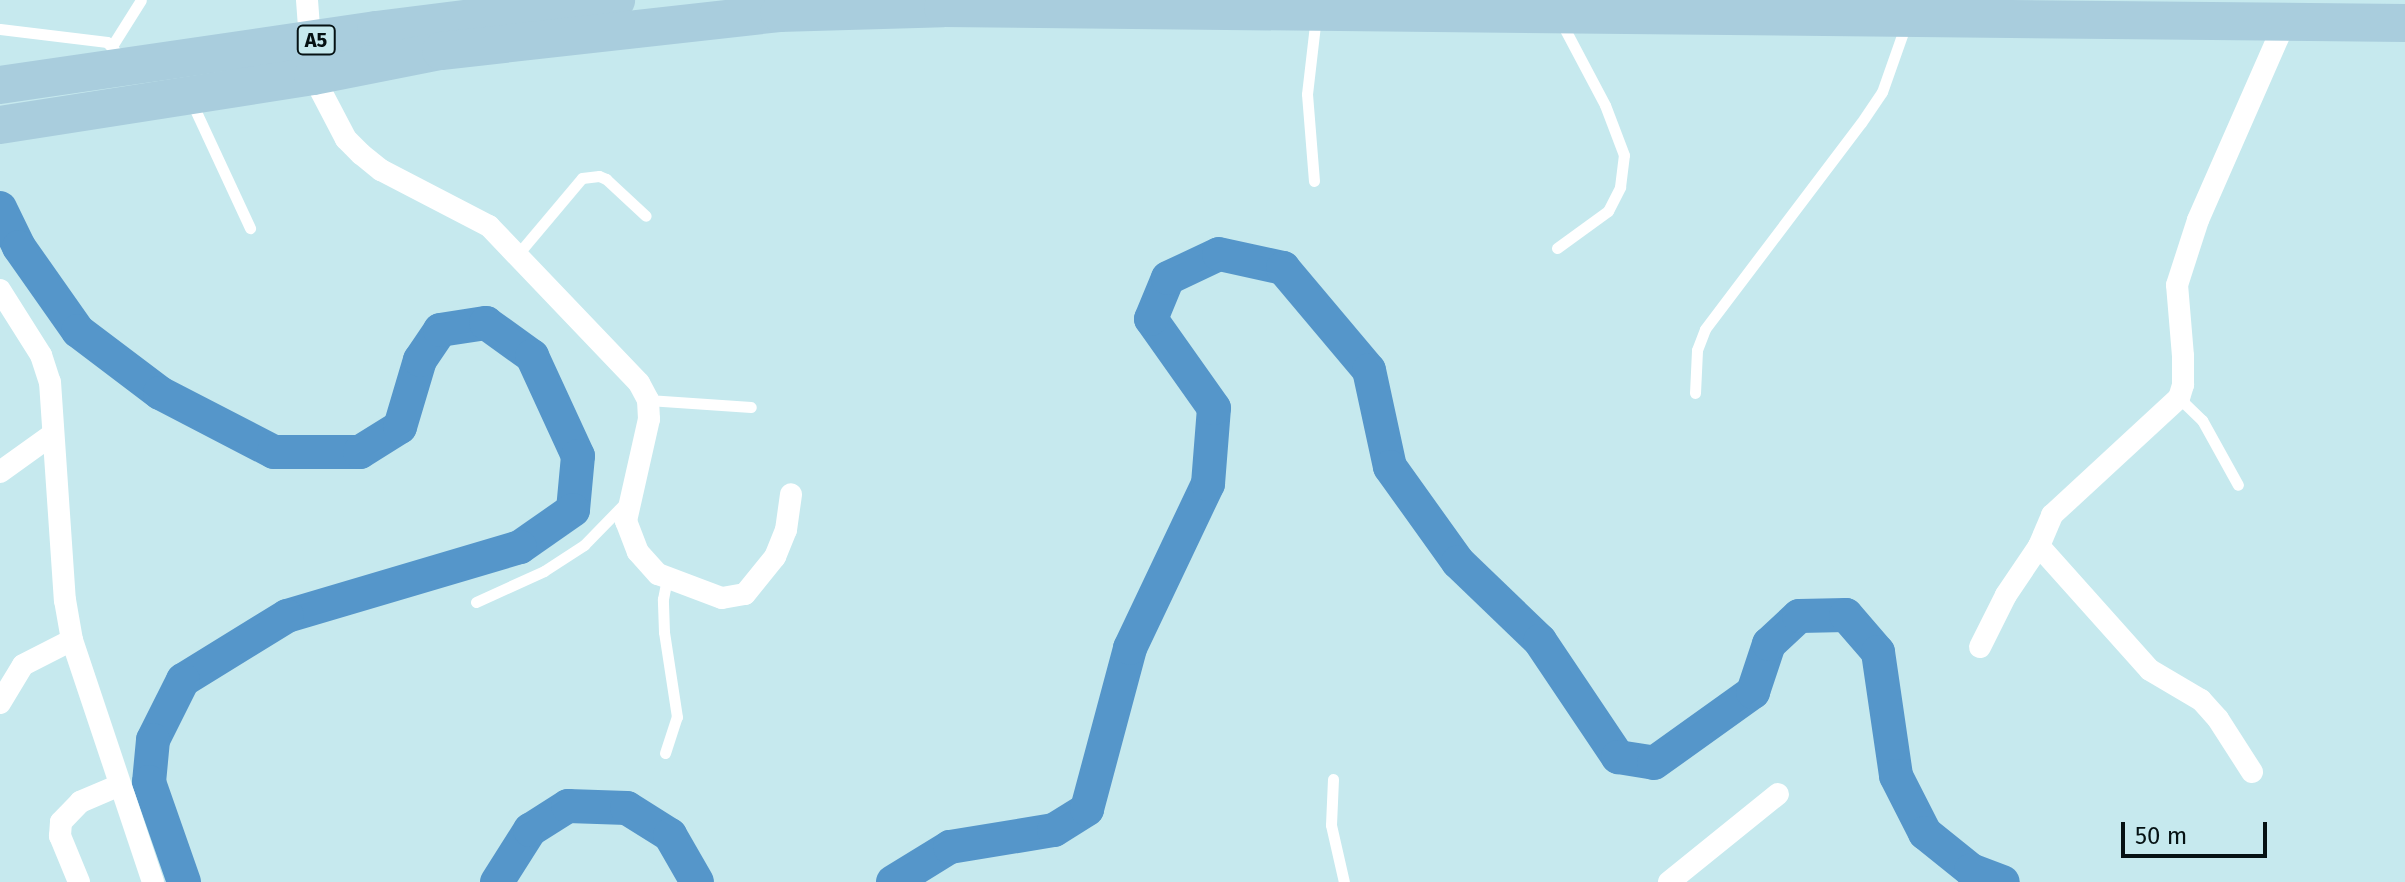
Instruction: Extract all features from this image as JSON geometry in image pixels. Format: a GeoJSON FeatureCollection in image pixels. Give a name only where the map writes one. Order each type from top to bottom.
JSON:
{"type":"FeatureCollection","features":[{"type":"Feature","properties":{"kind":"highway","name":"A5"},"geometry":{"type":"LineString","coordinates":[[13,123],[188,95],[311,58],[616,0]]}},
{"type":"Feature","properties":{"kind":"highway","name":"A5"},"geometry":{"type":"LineString","coordinates":[[9,83],[115,57],[311,58],[456,49],[779,13],[943,8],[2405,23]]}},
{"type":"Feature","properties":{"kind":"street"},"geometry":{"type":"LineString","coordinates":[[307,0],[311,58],[346,139],[381,170],[489,226],[639,383],[648,400],[649,419],[626,521],[638,552],[658,574],[722,598],[745,594],[775,557],[786,530],[791,494]]}},
{"type":"Feature","properties":{"kind":"street"},"geometry":{"type":"LineString","coordinates":[[1980,647],[2006,595],[2039,546],[2052,515],[2179,398],[2183,371],[2177,285],[2198,220],[2284,24]]}},
{"type":"Feature","properties":{"kind":"street"},"geometry":{"type":"LineString","coordinates":[[0,290],[41,355],[50,382],[65,600],[72,640],[153,882]]}},
{"type":"Feature","properties":{"kind":"street"},"geometry":{"type":"LineString","coordinates":[[0,472],[53,434]]}},
{"type":"Feature","properties":{"kind":"street"},"geometry":{"type":"LineString","coordinates":[[2039,546],[2150,670],[2201,700],[2218,719],[2252,772]]}},
{"type":"Feature","properties":{"kind":"street"},"geometry":{"type":"LineString","coordinates":[[0,703],[23,665],[72,640]]}},
{"type":"Feature","properties":{"kind":"street"},"geometry":{"type":"LineString","coordinates":[[79,882],[60,836],[61,822],[80,802],[120,785]]}},
{"type":"Feature","properties":{"kind":"street"},"geometry":{"type":"LineString","coordinates":[[1669,882],[1778,794]]}},
{"type":"Feature","properties":{"kind":"lane"},"geometry":{"type":"LineString","coordinates":[[115,57],[141,0]]}},
{"type":"Feature","properties":{"kind":"lane"},"geometry":{"type":"LineString","coordinates":[[1314,181],[1307,94],[1317,12]]}},
{"type":"Feature","properties":{"kind":"lane"},"geometry":{"type":"LineString","coordinates":[[1557,14],[1605,105],[1624,155],[1620,187],[1608,211],[1557,248]]}},
{"type":"Feature","properties":{"kind":"lane"},"geometry":{"type":"LineString","coordinates":[[1695,393],[1697,350],[1705,329],[1882,92],[1907,19]]}},
{"type":"Feature","properties":{"kind":"lane"},"geometry":{"type":"LineString","coordinates":[[0,29],[107,42],[115,57]]}},
{"type":"Feature","properties":{"kind":"lane"},"geometry":{"type":"LineString","coordinates":[[188,95],[250,228]]}},
{"type":"Feature","properties":{"kind":"lane"},"geometry":{"type":"LineString","coordinates":[[518,254],[582,178],[599,176],[606,179],[646,216]]}},
{"type":"Feature","properties":{"kind":"lane"},"geometry":{"type":"LineString","coordinates":[[2179,398],[2202,420],[2238,485]]}},
{"type":"Feature","properties":{"kind":"lane"},"geometry":{"type":"LineString","coordinates":[[648,400],[751,407]]}},
{"type":"Feature","properties":{"kind":"lane"},"geometry":{"type":"LineString","coordinates":[[476,602],[544,571],[584,545],[630,499]]}},
{"type":"Feature","properties":{"kind":"lane"},"geometry":{"type":"LineString","coordinates":[[665,753],[677,717],[664,632],[663,599],[667,579]]}},
{"type":"Feature","properties":{"kind":"lane"},"geometry":{"type":"LineString","coordinates":[[1333,779],[1331,825],[1344,882]]}},
{"type":"Feature","properties":{"kind":"waterway"},"geometry":{"type":"LineString","coordinates":[[0,208],[19,247],[78,331],[160,393],[274,452],[360,452],[400,427],[420,360],[440,330],[486,323],[532,356],[578,456],[573,510],[520,547],[287,616],[183,680],[153,740],[149,782],[184,882]]}},
{"type":"Feature","properties":{"kind":"waterway"},"geometry":{"type":"LineString","coordinates":[[893,882],[950,847],[1054,830],[1087,809],[1130,648],[1208,484],[1214,408],[1151,319],[1168,278],[1219,254],[1283,268],[1369,370],[1390,467],[1458,562],[1540,641],[1618,757],[1654,763],[1753,692],[1769,644],[1799,616],[1846,615],[1878,652],[1896,776],[1925,833],[1971,870],[2003,882]]}},
{"type":"Feature","properties":{"kind":"waterway"},"geometry":{"type":"LineString","coordinates":[[497,882],[530,830],[568,806],[627,808],[670,835],[697,882]]}}]}
